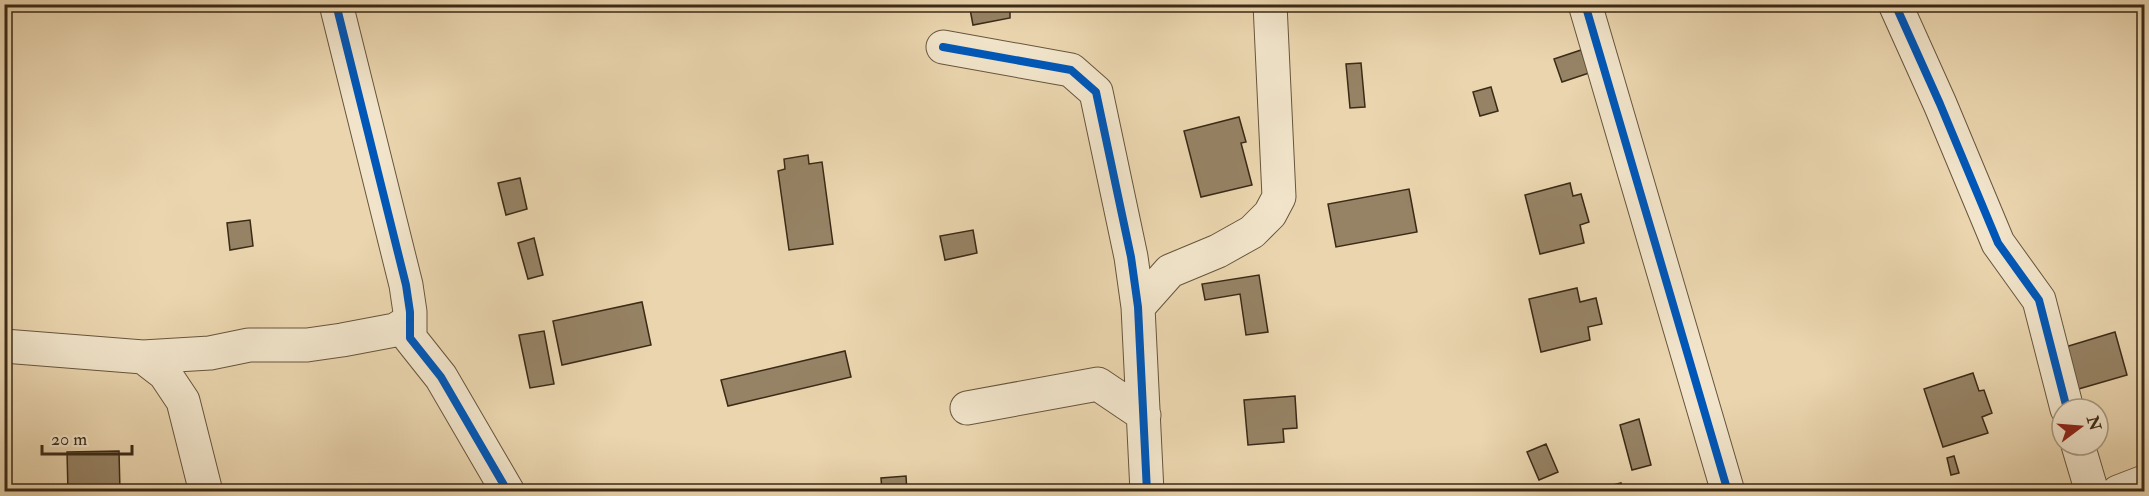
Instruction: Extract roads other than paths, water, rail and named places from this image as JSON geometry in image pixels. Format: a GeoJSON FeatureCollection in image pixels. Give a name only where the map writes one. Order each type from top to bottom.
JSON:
{"type":"FeatureCollection","features":[{"type":"Feature","properties":{"kind":"street"},"geometry":{"type":"LineString","coordinates":[[336,4],[406,285],[405,329],[441,377],[508,492]]}},
{"type":"Feature","properties":{"kind":"street"},"geometry":{"type":"LineString","coordinates":[[1138,307],[1170,271],[1218,251],[1252,232],[1270,214],[1279,197],[1270,4]]}},
{"type":"Feature","properties":{"kind":"street"},"geometry":{"type":"LineString","coordinates":[[1585,4],[1728,492]]}},
{"type":"Feature","properties":{"kind":"street"},"geometry":{"type":"LineString","coordinates":[[1895,4],[1998,243],[2038,300],[2064,397]]}},
{"type":"Feature","properties":{"kind":"street"},"geometry":{"type":"LineString","coordinates":[[943,47],[1071,70],[1096,92],[1131,257],[1138,307],[1147,492]]}},
{"type":"Feature","properties":{"kind":"street"},"geometry":{"type":"LineString","coordinates":[[1131,257],[1170,271]]}},
{"type":"Feature","properties":{"kind":"street"},"geometry":{"type":"LineString","coordinates":[[4,346],[143,357],[210,353],[249,345],[307,345],[405,329]]}},
{"type":"Feature","properties":{"kind":"street"},"geometry":{"type":"LineString","coordinates":[[183,401],[194,369],[210,353]]}},
{"type":"Feature","properties":{"kind":"street"},"geometry":{"type":"LineString","coordinates":[[143,357],[165,374],[183,401],[206,492]]}},
{"type":"Feature","properties":{"kind":"street"},"geometry":{"type":"LineString","coordinates":[[967,408],[1098,384],[1141,364]]}},
{"type":"Feature","properties":{"kind":"street"},"geometry":{"type":"LineString","coordinates":[[1098,384],[1144,415]]}},
{"type":"Feature","properties":{"kind":"street"},"geometry":{"type":"LineString","coordinates":[[2082,457],[2092,492]]}},
{"type":"Feature","properties":{"kind":"street"},"geometry":{"type":"LineString","coordinates":[[2118,492],[2145,482]]}}]}
